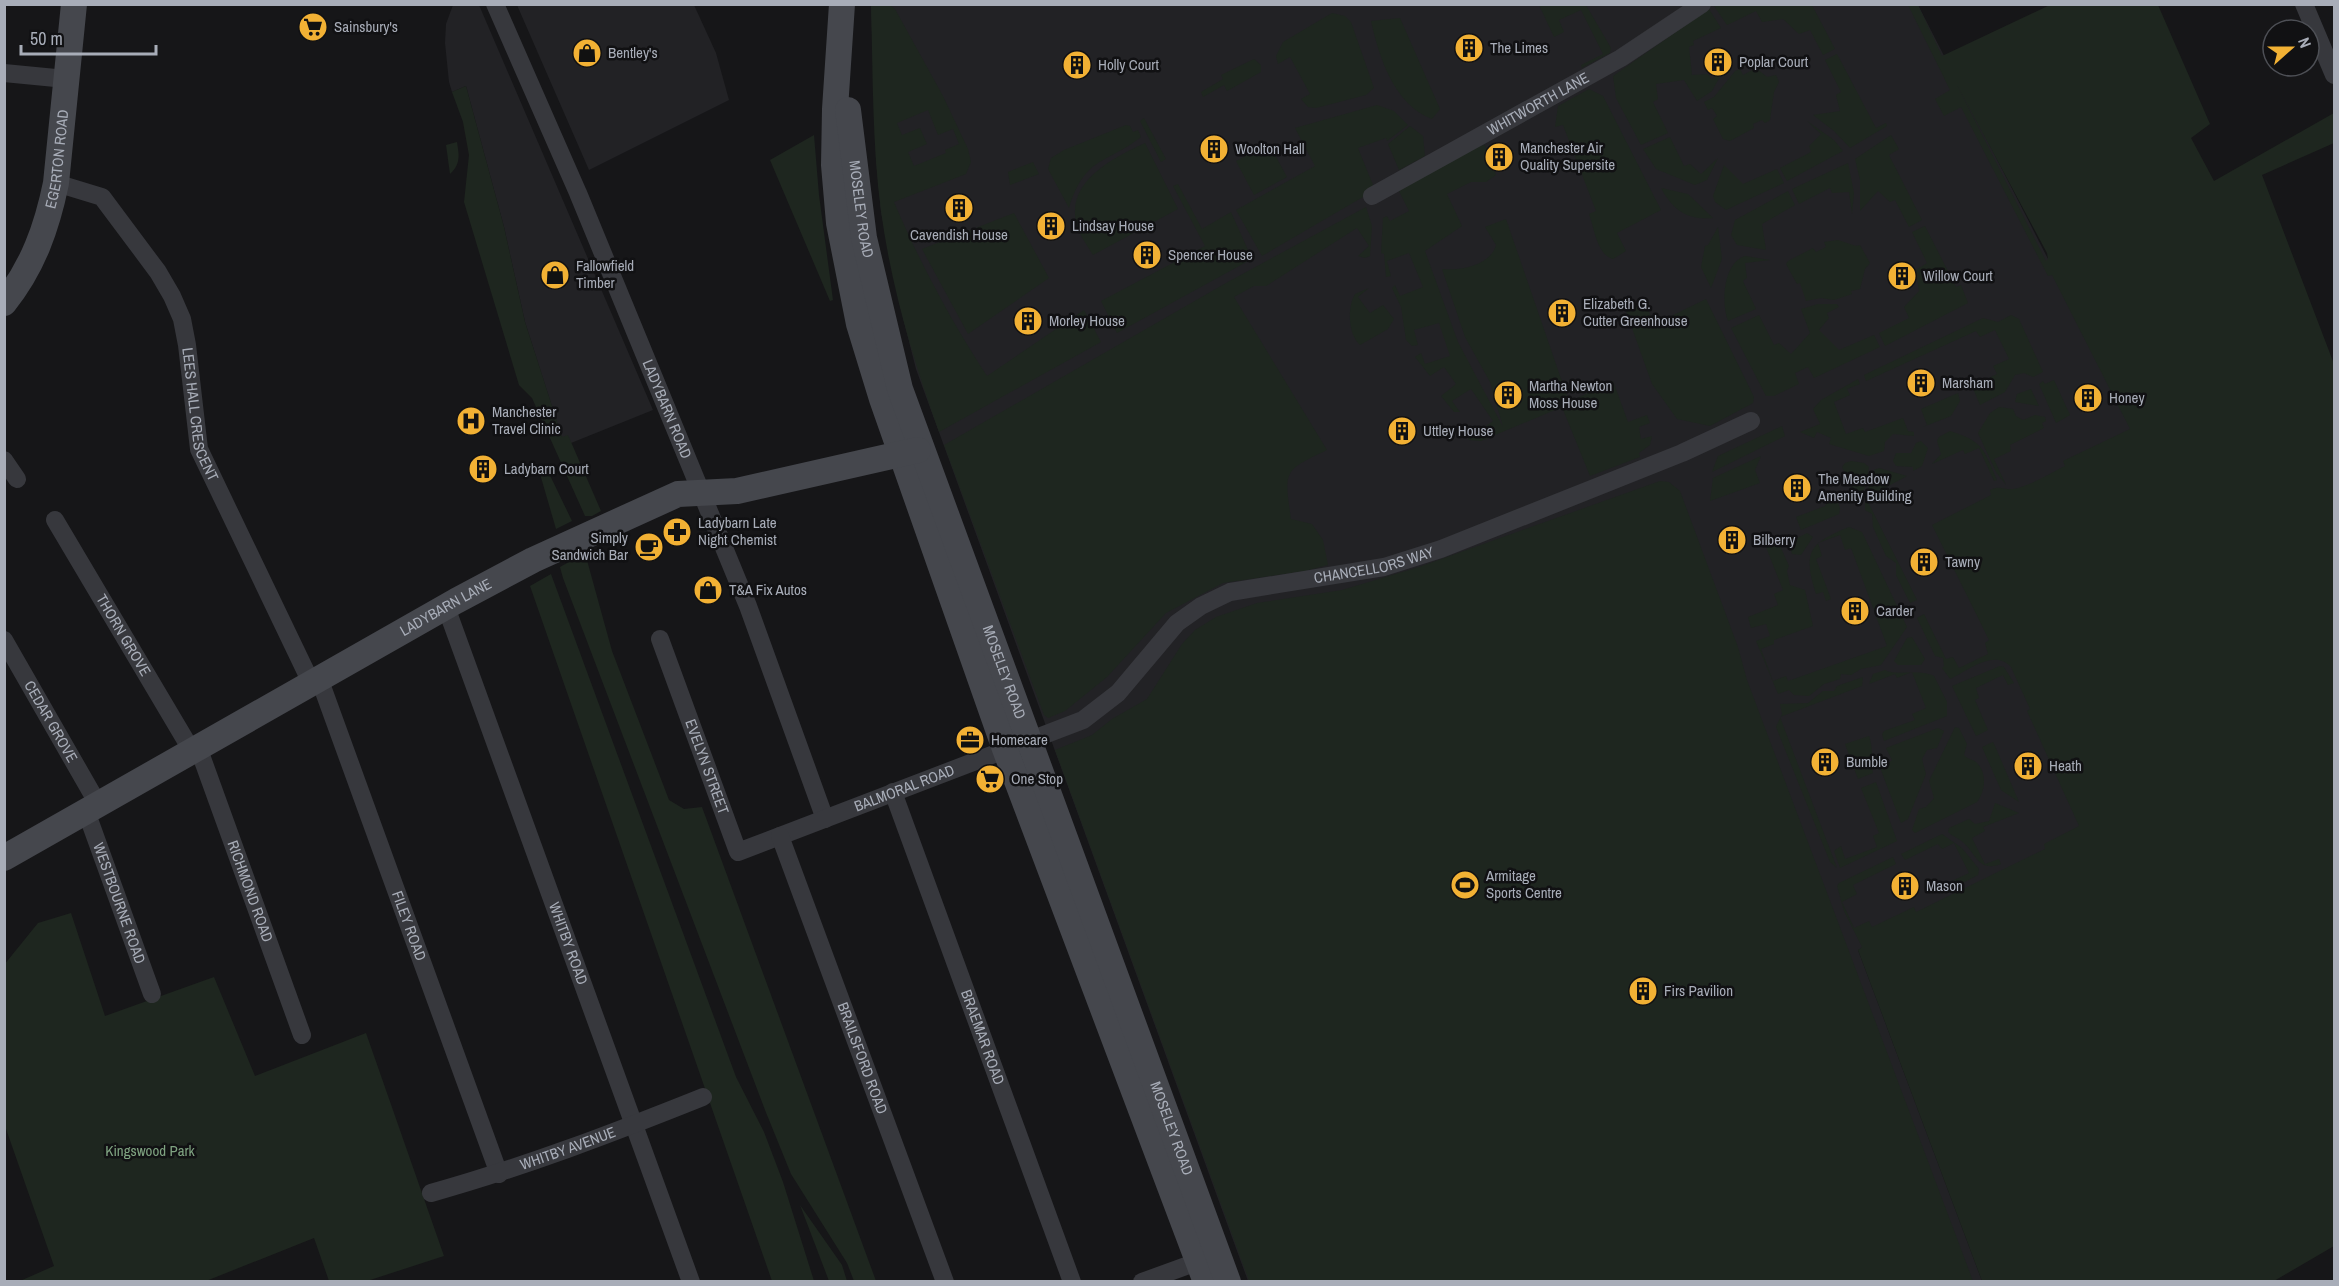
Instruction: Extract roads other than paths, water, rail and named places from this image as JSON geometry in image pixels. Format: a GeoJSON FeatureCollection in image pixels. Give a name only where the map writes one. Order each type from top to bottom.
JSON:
{"type":"FeatureCollection","features":[{"type":"Feature","properties":{"kind":"main road","name":"EGERTON ROAD"},"geometry":{"type":"LineString","coordinates":[[4,303],[25,273],[36,252],[50,210],[56,183],[74,4]]}},
{"type":"Feature","properties":{"kind":"main road","name":"MOSELEY ROAD"},"geometry":{"type":"LineString","coordinates":[[842,4],[839,49],[864,238],[913,452],[1017,745],[1208,1265],[1228,1281]]}},
{"type":"Feature","properties":{"kind":"main road","name":"LADYBARN LANE"},"geometry":{"type":"LineString","coordinates":[[4,858],[314,680],[533,560],[678,494],[737,491],[913,452]]}},
{"type":"Feature","properties":{"kind":"street","name":"LADYBARN ROAD"},"geometry":{"type":"LineString","coordinates":[[495,4],[578,193],[699,492],[748,606],[825,819]]}},
{"type":"Feature","properties":{"kind":"street","name":"WHITWORTH LANE"},"geometry":{"type":"LineString","coordinates":[[1372,196],[1621,58],[1702,4]]}},
{"type":"Feature","properties":{"kind":"street"},"geometry":{"type":"LineString","coordinates":[[2304,4],[2334,75]]}},
{"type":"Feature","properties":{"kind":"street"},"geometry":{"type":"LineString","coordinates":[[4,73],[66,79]]}},
{"type":"Feature","properties":{"kind":"street","name":"LEES HALL CRESCENT"},"geometry":{"type":"LineString","coordinates":[[56,183],[102,197],[158,272],[172,297],[182,319],[187,345],[199,449],[306,672],[314,680]]}},
{"type":"Feature","properties":{"kind":"street","name":"CHANCELLORS WAY"},"geometry":{"type":"LineString","coordinates":[[1017,745],[1083,720],[1108,702],[1177,623],[1201,606],[1230,592],[1384,567],[1430,553],[1682,453],[1751,421]]}},
{"type":"Feature","properties":{"kind":"street"},"geometry":{"type":"LineString","coordinates":[[4,460],[17,479]]}},
{"type":"Feature","properties":{"kind":"street","name":"THORN GROVE"},"geometry":{"type":"LineString","coordinates":[[55,520],[193,750]]}},
{"type":"Feature","properties":{"kind":"street","name":"WHITBY ROAD"},"geometry":{"type":"LineString","coordinates":[[446,607],[691,1281]]}},
{"type":"Feature","properties":{"kind":"street","name":"EVELYN STREET"},"geometry":{"type":"LineString","coordinates":[[660,639],[738,852],[780,836]]}},
{"type":"Feature","properties":{"kind":"street","name":"CEDAR GROVE"},"geometry":{"type":"LineString","coordinates":[[4,640],[92,808]]}},
{"type":"Feature","properties":{"kind":"street","name":"FILEY ROAD"},"geometry":{"type":"LineString","coordinates":[[314,680],[322,689],[350,762],[499,1174]]}},
{"type":"Feature","properties":{"kind":"street","name":"BALMORAL ROAD"},"geometry":{"type":"LineString","coordinates":[[780,836],[1017,745]]}},
{"type":"Feature","properties":{"kind":"street","name":"RICHMOND ROAD"},"geometry":{"type":"LineString","coordinates":[[193,750],[202,758],[302,1035]]}},
{"type":"Feature","properties":{"kind":"street","name":"BRAEMAR ROAD"},"geometry":{"type":"LineString","coordinates":[[893,792],[1072,1281]]}},
{"type":"Feature","properties":{"kind":"street","name":"WESTBOURNE ROAD"},"geometry":{"type":"LineString","coordinates":[[92,808],[152,994]]}},
{"type":"Feature","properties":{"kind":"street","name":"BRAILSFORD ROAD"},"geometry":{"type":"LineString","coordinates":[[780,836],[945,1281]]}},
{"type":"Feature","properties":{"kind":"street","name":"WHITBY AVENUE"},"geometry":{"type":"LineString","coordinates":[[431,1193],[499,1174],[634,1125],[703,1097]]}},
{"type":"Feature","properties":{"kind":"street"},"geometry":{"type":"LineString","coordinates":[[1142,1281],[1208,1265]]}},
{"type":"Feature","properties":{"kind":"place","name":"Sainsbury's"},"geometry":{"type":"Point","coordinates":[313,27]}},
{"type":"Feature","properties":{"kind":"place","name":"The Limes"},"geometry":{"type":"Point","coordinates":[1469,48]}},
{"type":"Feature","properties":{"kind":"place","name":"Bentley's"},"geometry":{"type":"Point","coordinates":[587,53]}},
{"type":"Feature","properties":{"kind":"place","name":"Poplar Court"},"geometry":{"type":"Point","coordinates":[1718,62]}},
{"type":"Feature","properties":{"kind":"place","name":"Holly Court"},"geometry":{"type":"Point","coordinates":[1077,65]}},
{"type":"Feature","properties":{"kind":"place","name":"Woolton Hall"},"geometry":{"type":"Point","coordinates":[1214,149]}},
{"type":"Feature","properties":{"kind":"place","name":"Manchester Air Quality Supersite"},"geometry":{"type":"Point","coordinates":[1499,157]}},
{"type":"Feature","properties":{"kind":"place","name":"Cavendish House"},"geometry":{"type":"Point","coordinates":[959,208]}},
{"type":"Feature","properties":{"kind":"place","name":"Lindsay House"},"geometry":{"type":"Point","coordinates":[1051,226]}},
{"type":"Feature","properties":{"kind":"place","name":"Spencer House"},"geometry":{"type":"Point","coordinates":[1147,255]}},
{"type":"Feature","properties":{"kind":"place","name":"Fallowfield Timber"},"geometry":{"type":"Point","coordinates":[555,275]}},
{"type":"Feature","properties":{"kind":"place","name":"Willow Court"},"geometry":{"type":"Point","coordinates":[1902,276]}},
{"type":"Feature","properties":{"kind":"place","name":"Elizabeth G. Cutter Greenhouse"},"geometry":{"type":"Point","coordinates":[1562,313]}},
{"type":"Feature","properties":{"kind":"place","name":"Morley House"},"geometry":{"type":"Point","coordinates":[1028,321]}},
{"type":"Feature","properties":{"kind":"place","name":"Marsham"},"geometry":{"type":"Point","coordinates":[1921,383]}},
{"type":"Feature","properties":{"kind":"place","name":"Martha Newton Moss House"},"geometry":{"type":"Point","coordinates":[1508,395]}},
{"type":"Feature","properties":{"kind":"place","name":"Honey"},"geometry":{"type":"Point","coordinates":[2088,398]}},
{"type":"Feature","properties":{"kind":"place","name":"Manchester Travel Clinic"},"geometry":{"type":"Point","coordinates":[471,421]}},
{"type":"Feature","properties":{"kind":"place","name":"Uttley House"},"geometry":{"type":"Point","coordinates":[1402,431]}},
{"type":"Feature","properties":{"kind":"place","name":"Ladybarn Court"},"geometry":{"type":"Point","coordinates":[483,469]}},
{"type":"Feature","properties":{"kind":"place","name":"The Meadow Amenity Building"},"geometry":{"type":"Point","coordinates":[1797,488]}},
{"type":"Feature","properties":{"kind":"place","name":"Ladybarn Late Night Chemist"},"geometry":{"type":"Point","coordinates":[677,532]}},
{"type":"Feature","properties":{"kind":"place","name":"Bilberry"},"geometry":{"type":"Point","coordinates":[1732,540]}},
{"type":"Feature","properties":{"kind":"place","name":"Simply Sandwich Bar"},"geometry":{"type":"Point","coordinates":[649,547]}},
{"type":"Feature","properties":{"kind":"place","name":"Tawny"},"geometry":{"type":"Point","coordinates":[1924,562]}},
{"type":"Feature","properties":{"kind":"place","name":"T&A Fix Autos"},"geometry":{"type":"Point","coordinates":[708,590]}},
{"type":"Feature","properties":{"kind":"place","name":"Carder"},"geometry":{"type":"Point","coordinates":[1855,611]}},
{"type":"Feature","properties":{"kind":"place","name":"Homecare"},"geometry":{"type":"Point","coordinates":[970,740]}},
{"type":"Feature","properties":{"kind":"place","name":"Bumble"},"geometry":{"type":"Point","coordinates":[1825,762]}},
{"type":"Feature","properties":{"kind":"place","name":"Heath"},"geometry":{"type":"Point","coordinates":[2028,766]}},
{"type":"Feature","properties":{"kind":"place","name":"One Stop"},"geometry":{"type":"Point","coordinates":[990,779]}},
{"type":"Feature","properties":{"kind":"place","name":"Armitage Sports Centre"},"geometry":{"type":"Point","coordinates":[1465,885]}},
{"type":"Feature","properties":{"kind":"place","name":"Mason"},"geometry":{"type":"Point","coordinates":[1905,886]}},
{"type":"Feature","properties":{"kind":"place","name":"Firs Pavilion"},"geometry":{"type":"Point","coordinates":[1643,991]}},
{"type":"Feature","properties":{"kind":"park label","name":"Kingswood Park"},"geometry":{"type":"Point","coordinates":[150,1151]}}]}
